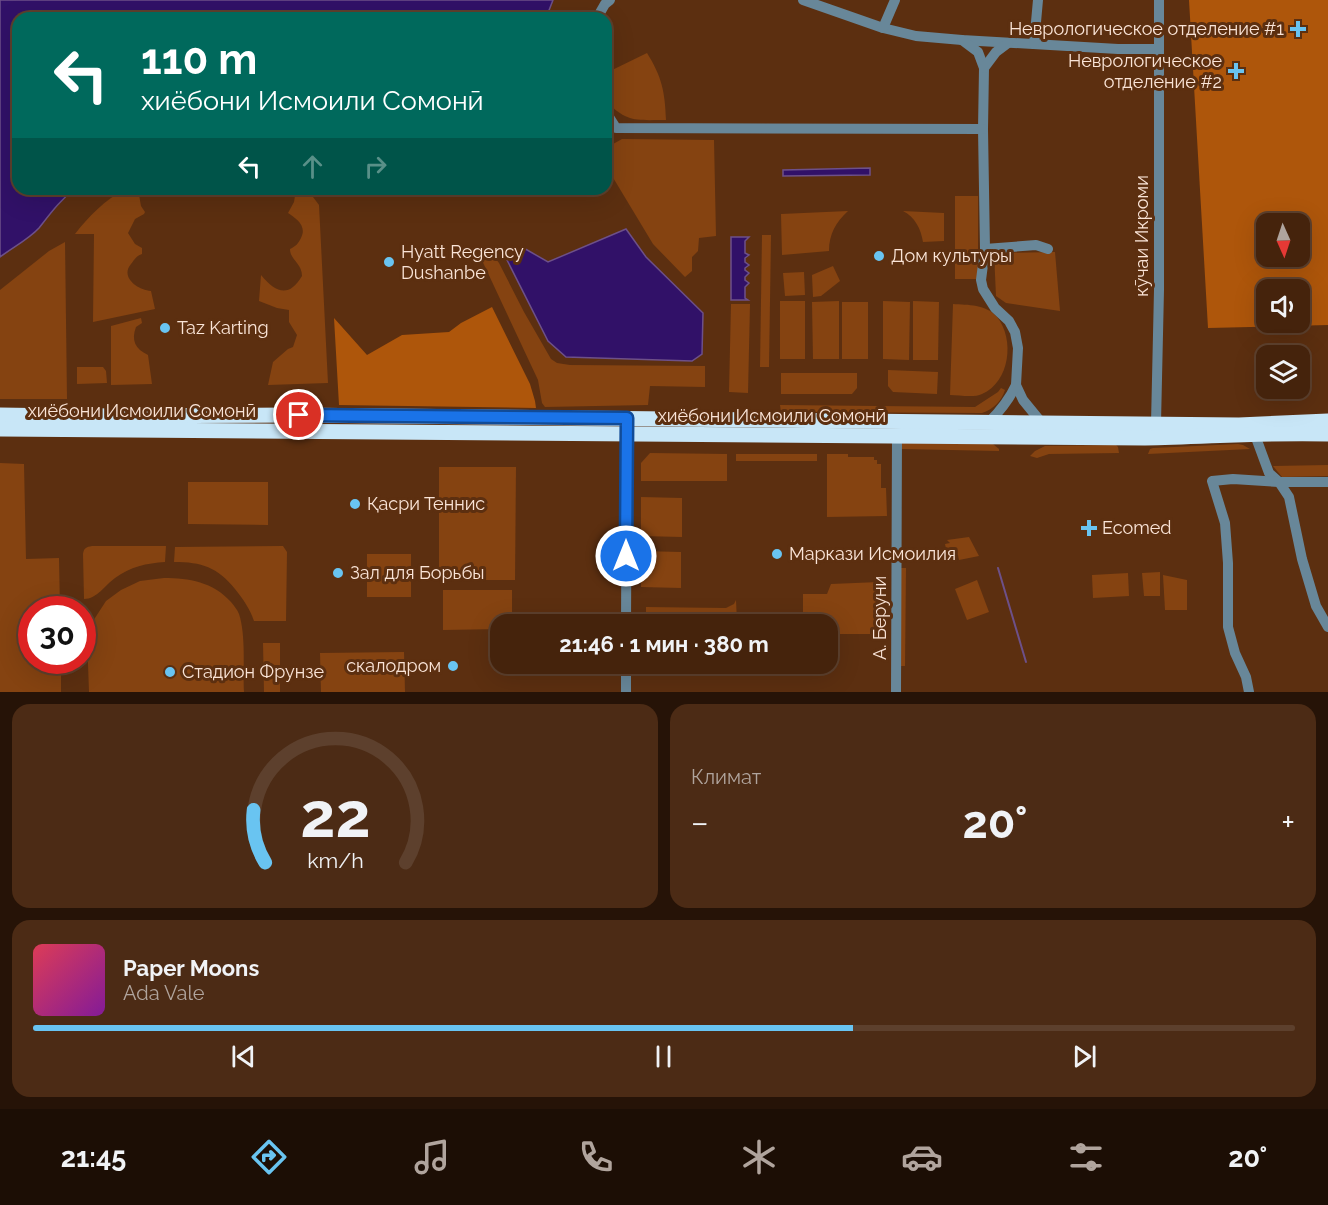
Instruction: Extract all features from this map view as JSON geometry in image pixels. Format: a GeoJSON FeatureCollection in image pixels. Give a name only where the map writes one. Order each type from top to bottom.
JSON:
{"type":"FeatureCollection","features":[{"type":"Feature","properties":{"kind":"highway","name":"хиёбони Исмоили Сомонӣ"},"geometry":{"type":"LineString","coordinates":[[0,415],[63,417],[299,415],[897,436],[1145,438],[1274,434],[1328,435]]}},
{"type":"Feature","properties":{"kind":"highway","name":"хиёбони Исмоили Сомонӣ"},"geometry":{"type":"LineString","coordinates":[[0,429],[989,422],[1239,425],[1328,420]]}},
{"type":"Feature","properties":{"kind":"highway"},"geometry":{"type":"LineString","coordinates":[[1274,434],[1304,441],[1328,443]]}},
{"type":"Feature","properties":{"kind":"street"},"geometry":{"type":"LineString","coordinates":[[600,12],[610,0]]}},
{"type":"Feature","properties":{"kind":"street"},"geometry":{"type":"LineString","coordinates":[[803,0],[882,28],[916,36],[1118,49],[1159,49]]}},
{"type":"Feature","properties":{"kind":"street"},"geometry":{"type":"LineString","coordinates":[[882,28],[895,0]]}},
{"type":"Feature","properties":{"kind":"street"},"geometry":{"type":"LineString","coordinates":[[1034,44],[1038,0]]}},
{"type":"Feature","properties":{"kind":"street","name":"кӯчаи Икроми"},"geometry":{"type":"LineString","coordinates":[[1156,423],[1159,290],[1159,0]]}},
{"type":"Feature","properties":{"kind":"street"},"geometry":{"type":"LineString","coordinates":[[962,40],[978,52],[984,68],[985,249],[981,280],[983,290],[995,308],[1009,321],[1015,332],[1018,348],[1016,385],[1010,398],[989,422]]}},
{"type":"Feature","properties":{"kind":"street"},"geometry":{"type":"LineString","coordinates":[[984,68],[996,52],[1008,43]]}},
{"type":"Feature","properties":{"kind":"street"},"geometry":{"type":"LineString","coordinates":[[612,122],[616,128],[983,129]]}},
{"type":"Feature","properties":{"kind":"street"},"geometry":{"type":"LineString","coordinates":[[985,249],[1036,245],[1048,249]]}},
{"type":"Feature","properties":{"kind":"street"},"geometry":{"type":"LineString","coordinates":[[1016,385],[1023,400],[1041,422]]}},
{"type":"Feature","properties":{"kind":"street"},"geometry":{"type":"LineString","coordinates":[[626,614],[627,426]]}},
{"type":"Feature","properties":{"kind":"street"},"geometry":{"type":"LineString","coordinates":[[1255,435],[1269,473],[1279,482],[1288,497],[1302,559],[1316,606],[1328,627]]}},
{"type":"Feature","properties":{"kind":"street","name":"А. Беруни"},"geometry":{"type":"LineString","coordinates":[[896,692],[897,436]]}},
{"type":"Feature","properties":{"kind":"street"},"geometry":{"type":"LineString","coordinates":[[1249,692],[1228,627],[1228,563],[1225,523],[1212,482],[1233,479],[1328,482]]}},
{"type":"Feature","properties":{"kind":"street"},"geometry":{"type":"LineString","coordinates":[[1316,606],[1328,605]]}},
{"type":"Feature","properties":{"kind":"street"},"geometry":{"type":"LineString","coordinates":[[626,674],[626,692]]}},
{"type":"Feature","properties":{"kind":"shaded area"},"geometry":{"type":"Polygon","coordinates":[[[0,0],[553,0],[548,12],[12,12],[12,195],[68,195],[35,232],[0,257],[0,0]]]}},
{"type":"Feature","properties":{"kind":"shaded area"},"geometry":{"type":"Polygon","coordinates":[[[1189,0],[1328,0],[1328,325],[1310,325],[1310,279],[1256,279],[1256,327],[1208,328],[1189,0]]]}},
{"type":"Feature","properties":{"kind":"shaded area"},"geometry":{"type":"Polygon","coordinates":[[[647,53],[662,85],[666,120],[633,119],[613,108],[612,70],[647,53]]]}},
{"type":"Feature","properties":{"kind":"shaded area"},"geometry":{"type":"Polygon","coordinates":[[[622,139],[714,140],[716,236],[699,238],[698,251],[692,257],[692,271],[685,277],[653,244],[612,176],[612,145],[622,139]]]}},
{"type":"Feature","properties":{"kind":"shaded area"},"geometry":{"type":"Polygon","coordinates":[[[870,168],[870,175],[783,176],[783,170],[870,168]]]}},
{"type":"Feature","properties":{"kind":"shaded area"},"geometry":{"type":"Polygon","coordinates":[[[116,195],[139,195],[145,212],[135,219],[128,233],[135,244],[142,248],[142,254],[131,264],[128,274],[132,282],[140,288],[151,291],[155,309],[93,322],[94,234],[75,234],[116,195]]]}},
{"type":"Feature","properties":{"kind":"shaded area"},"geometry":{"type":"Polygon","coordinates":[[[295,195],[312,195],[319,205],[328,383],[268,385],[273,362],[293,347],[297,335],[289,322],[289,310],[259,301],[261,275],[272,286],[282,290],[292,288],[302,276],[290,249],[298,243],[303,234],[300,223],[288,213],[295,195]]]}},
{"type":"Feature","properties":{"kind":"shaded area"},"geometry":{"type":"Polygon","coordinates":[[[955,196],[978,196],[978,279],[955,279],[955,196]]]}},
{"type":"Feature","properties":{"kind":"shaded area"},"geometry":{"type":"Polygon","coordinates":[[[848,211],[834,229],[829,251],[782,255],[781,214],[848,211]]]}},
{"type":"Feature","properties":{"kind":"shaded area"},"geometry":{"type":"Polygon","coordinates":[[[903,211],[944,213],[944,241],[923,242],[917,224],[903,211]]]}},
{"type":"Feature","properties":{"kind":"shaded area"},"geometry":{"type":"Polygon","coordinates":[[[626,229],[646,257],[703,313],[702,354],[692,361],[566,357],[548,341],[507,260],[522,247],[548,262],[626,229]]]}},
{"type":"Feature","properties":{"kind":"shaded area"},"geometry":{"type":"Polygon","coordinates":[[[762,235],[771,235],[769,367],[760,367],[762,235]]]}},
{"type":"Feature","properties":{"kind":"shaded area"},"geometry":{"type":"Polygon","coordinates":[[[731,237],[749,237],[745,241],[745,253],[749,255],[745,258],[745,262],[749,265],[745,268],[749,273],[745,277],[749,283],[745,287],[745,298],[748,300],[731,300],[731,237]]]}},
{"type":"Feature","properties":{"kind":"shaded area"},"geometry":{"type":"Polygon","coordinates":[[[65,242],[67,399],[0,399],[0,290],[49,251],[65,242]]]}},
{"type":"Feature","properties":{"kind":"shaded area"},"geometry":{"type":"Polygon","coordinates":[[[489,250],[499,263],[551,359],[557,363],[705,366],[705,387],[650,386],[648,405],[545,407],[542,403],[538,380],[479,254],[489,250]]]}},
{"type":"Feature","properties":{"kind":"shaded area"},"geometry":{"type":"Polygon","coordinates":[[[1055,252],[1060,311],[1006,303],[996,296],[994,253],[1055,252]]]}},
{"type":"Feature","properties":{"kind":"shaded area"},"geometry":{"type":"Polygon","coordinates":[[[833,266],[840,281],[821,296],[813,297],[812,275],[833,266]]]}},
{"type":"Feature","properties":{"kind":"shaded area"},"geometry":{"type":"Polygon","coordinates":[[[804,272],[805,295],[785,296],[783,273],[804,272]]]}},
{"type":"Feature","properties":{"kind":"shaded area"},"geometry":{"type":"Polygon","coordinates":[[[780,301],[805,301],[805,359],[780,359],[780,301]]]}},
{"type":"Feature","properties":{"kind":"shaded area"},"geometry":{"type":"Polygon","coordinates":[[[839,301],[839,359],[813,359],[812,302],[839,301]]]}},
{"type":"Feature","properties":{"kind":"shaded area"},"geometry":{"type":"Polygon","coordinates":[[[883,301],[910,302],[909,360],[883,359],[883,301]]]}},
{"type":"Feature","properties":{"kind":"shaded area"},"geometry":{"type":"Polygon","coordinates":[[[913,301],[939,302],[938,360],[913,360],[913,301]]]}},
{"type":"Feature","properties":{"kind":"shaded area"},"geometry":{"type":"Polygon","coordinates":[[[842,302],[868,302],[868,359],[842,359],[842,302]]]}},
{"type":"Feature","properties":{"kind":"shaded area"},"geometry":{"type":"Polygon","coordinates":[[[731,304],[750,304],[748,393],[729,392],[731,304]]]}},
{"type":"Feature","properties":{"kind":"shaded area"},"geometry":{"type":"Polygon","coordinates":[[[953,304],[977,306],[988,310],[1003,326],[1008,348],[1004,370],[999,380],[991,388],[979,395],[950,395],[953,304]]]}},
{"type":"Feature","properties":{"kind":"shaded area"},"geometry":{"type":"Polygon","coordinates":[[[492,307],[530,384],[536,408],[339,405],[334,318],[367,355],[402,335],[449,332],[492,307]]]}},
{"type":"Feature","properties":{"kind":"shaded area"},"geometry":{"type":"Polygon","coordinates":[[[141,318],[142,323],[136,327],[134,340],[137,347],[148,355],[152,384],[111,385],[111,326],[141,318]]]}},
{"type":"Feature","properties":{"kind":"shaded area"},"geometry":{"type":"Polygon","coordinates":[[[77,367],[103,367],[106,371],[107,383],[77,384],[77,367]]]}},
{"type":"Feature","properties":{"kind":"shaded area"},"geometry":{"type":"Polygon","coordinates":[[[888,370],[938,372],[937,394],[893,392],[888,386],[888,370]]]}},
{"type":"Feature","properties":{"kind":"shaded area"},"geometry":{"type":"Polygon","coordinates":[[[781,373],[857,373],[857,388],[852,394],[781,394],[781,373]]]}},
{"type":"Feature","properties":{"kind":"shaded area"},"geometry":{"type":"Polygon","coordinates":[[[1001,388],[1005,390],[999,401],[990,410],[982,413],[781,412],[780,405],[975,407],[1001,388]]]}},
{"type":"Feature","properties":{"kind":"shaded area"},"geometry":{"type":"Polygon","coordinates":[[[901,443],[993,444],[999,451],[901,449],[901,443]]]}},
{"type":"Feature","properties":{"kind":"shaded area"},"geometry":{"type":"Polygon","coordinates":[[[1238,444],[1250,449],[1148,454],[1153,448],[1238,444]]]}},
{"type":"Feature","properties":{"kind":"shaded area"},"geometry":{"type":"Polygon","coordinates":[[[1116,445],[1119,453],[1049,454],[1037,458],[1030,456],[1045,446],[1116,445]]]}},
{"type":"Feature","properties":{"kind":"shaded area"},"geometry":{"type":"Polygon","coordinates":[[[650,453],[727,454],[727,481],[641,481],[641,463],[650,453]]]}},
{"type":"Feature","properties":{"kind":"shaded area"},"geometry":{"type":"Polygon","coordinates":[[[736,454],[817,454],[817,461],[736,461],[736,454]]]}},
{"type":"Feature","properties":{"kind":"shaded area"},"geometry":{"type":"Polygon","coordinates":[[[827,454],[874,457],[877,464],[881,464],[881,488],[886,488],[887,516],[827,517],[827,454]]]}},
{"type":"Feature","properties":{"kind":"shaded area"},"geometry":{"type":"Polygon","coordinates":[[[0,463],[24,464],[26,559],[59,558],[60,596],[18,596],[18,674],[61,674],[61,692],[0,692],[0,463]]]}},
{"type":"Feature","properties":{"kind":"shaded area"},"geometry":{"type":"Polygon","coordinates":[[[1328,465],[1328,476],[1282,477],[1273,466],[1328,465]]]}},
{"type":"Feature","properties":{"kind":"shaded area"},"geometry":{"type":"Polygon","coordinates":[[[439,467],[516,467],[515,580],[439,580],[439,467]]]}},
{"type":"Feature","properties":{"kind":"shaded area"},"geometry":{"type":"Polygon","coordinates":[[[188,482],[268,482],[268,525],[188,524],[188,482]]]}},
{"type":"Feature","properties":{"kind":"shaded area"},"geometry":{"type":"Polygon","coordinates":[[[641,497],[682,498],[682,537],[641,536],[641,497]]]}},
{"type":"Feature","properties":{"kind":"shaded area"},"geometry":{"type":"Polygon","coordinates":[[[969,537],[979,556],[959,560],[958,555],[948,558],[945,544],[950,543],[947,540],[969,537]]]}},
{"type":"Feature","properties":{"kind":"shaded area"},"geometry":{"type":"Polygon","coordinates":[[[92,546],[166,546],[165,562],[133,568],[115,578],[97,594],[84,596],[83,554],[86,548],[92,546]]]}},
{"type":"Feature","properties":{"kind":"shaded area"},"geometry":{"type":"Polygon","coordinates":[[[283,546],[287,552],[286,621],[254,621],[241,597],[222,576],[208,567],[174,562],[175,547],[283,546]]]}},
{"type":"Feature","properties":{"kind":"shaded area"},"geometry":{"type":"Polygon","coordinates":[[[641,551],[681,552],[681,588],[641,587],[641,551]]]}},
{"type":"Feature","properties":{"kind":"shaded area"},"geometry":{"type":"Polygon","coordinates":[[[367,554],[411,554],[411,597],[367,597],[367,554]]]}},
{"type":"Feature","properties":{"kind":"shaded area"},"geometry":{"type":"Polygon","coordinates":[[[900,568],[906,568],[905,666],[899,666],[900,568]]]}},
{"type":"Feature","properties":{"kind":"shaded area"},"geometry":{"type":"Polygon","coordinates":[[[1160,572],[1160,596],[1144,596],[1142,573],[1160,572]]]}},
{"type":"Feature","properties":{"kind":"shaded area"},"geometry":{"type":"Polygon","coordinates":[[[1128,573],[1129,596],[1093,598],[1092,575],[1128,573]]]}},
{"type":"Feature","properties":{"kind":"shaded area"},"geometry":{"type":"Polygon","coordinates":[[[1163,575],[1187,580],[1187,610],[1165,610],[1163,575]]]}},
{"type":"Feature","properties":{"kind":"shaded area"},"geometry":{"type":"Polygon","coordinates":[[[164,578],[200,582],[224,595],[231,602],[239,614],[243,632],[244,692],[89,692],[88,674],[96,674],[96,616],[106,601],[121,590],[140,581],[164,578]]]}},
{"type":"Feature","properties":{"kind":"shaded area"},"geometry":{"type":"Polygon","coordinates":[[[977,580],[989,612],[967,620],[955,589],[977,580]]]}},
{"type":"Feature","properties":{"kind":"shaded area"},"geometry":{"type":"Polygon","coordinates":[[[879,582],[880,634],[838,634],[838,614],[803,614],[803,594],[827,594],[831,584],[879,582]]]}},
{"type":"Feature","properties":{"kind":"shaded area"},"geometry":{"type":"Polygon","coordinates":[[[443,590],[512,590],[512,614],[490,614],[490,629],[443,630],[443,590]]]}},
{"type":"Feature","properties":{"kind":"shaded area"},"geometry":{"type":"Polygon","coordinates":[[[736,600],[737,614],[646,614],[646,607],[726,608],[734,604],[736,600]]]}},
{"type":"Feature","properties":{"kind":"shaded area"},"geometry":{"type":"Polygon","coordinates":[[[263,643],[280,643],[280,692],[264,692],[263,643]]]}},
{"type":"Feature","properties":{"kind":"shaded area"},"geometry":{"type":"Polygon","coordinates":[[[404,652],[405,692],[321,692],[320,653],[404,652]]]}},
{"type":"Feature","properties":{"kind":"waterway"},"geometry":{"type":"LineString","coordinates":[[998,568],[1026,662]]}},
{"type":"Feature","properties":{"kind":"place","name":"Неврологическое отделение #1"},"geometry":{"type":"Point","coordinates":[1298,29]}},
{"type":"Feature","properties":{"kind":"place","name":"Неврологическое отделение #2"},"geometry":{"type":"Point","coordinates":[1236,71]}},
{"type":"Feature","properties":{"kind":"place","name":"Дом культуры"},"geometry":{"type":"Point","coordinates":[879,256]}},
{"type":"Feature","properties":{"kind":"place","name":"Hyatt Regency Dushanbe"},"geometry":{"type":"Point","coordinates":[389,262]}},
{"type":"Feature","properties":{"kind":"place","name":"Taz Karting"},"geometry":{"type":"Point","coordinates":[165,328]}},
{"type":"Feature","properties":{"kind":"place","name":"Қасри Теннис"},"geometry":{"type":"Point","coordinates":[355,504]}},
{"type":"Feature","properties":{"kind":"place","name":"Ecomed"},"geometry":{"type":"Point","coordinates":[1089,528]}},
{"type":"Feature","properties":{"kind":"place","name":"Маркази Исмоилия"},"geometry":{"type":"Point","coordinates":[777,554]}},
{"type":"Feature","properties":{"kind":"place","name":"Зал для Борьбы"},"geometry":{"type":"Point","coordinates":[338,573]}},
{"type":"Feature","properties":{"kind":"place","name":"скалодром"},"geometry":{"type":"Point","coordinates":[453,666]}},
{"type":"Feature","properties":{"kind":"place","name":"Стадион Фрунзе"},"geometry":{"type":"Point","coordinates":[170,672]}},
{"type":"Feature","properties":{"kind":"route"},"geometry":{"type":"LineString","coordinates":[[299,415],[627,418],[626,556]]}}]}
